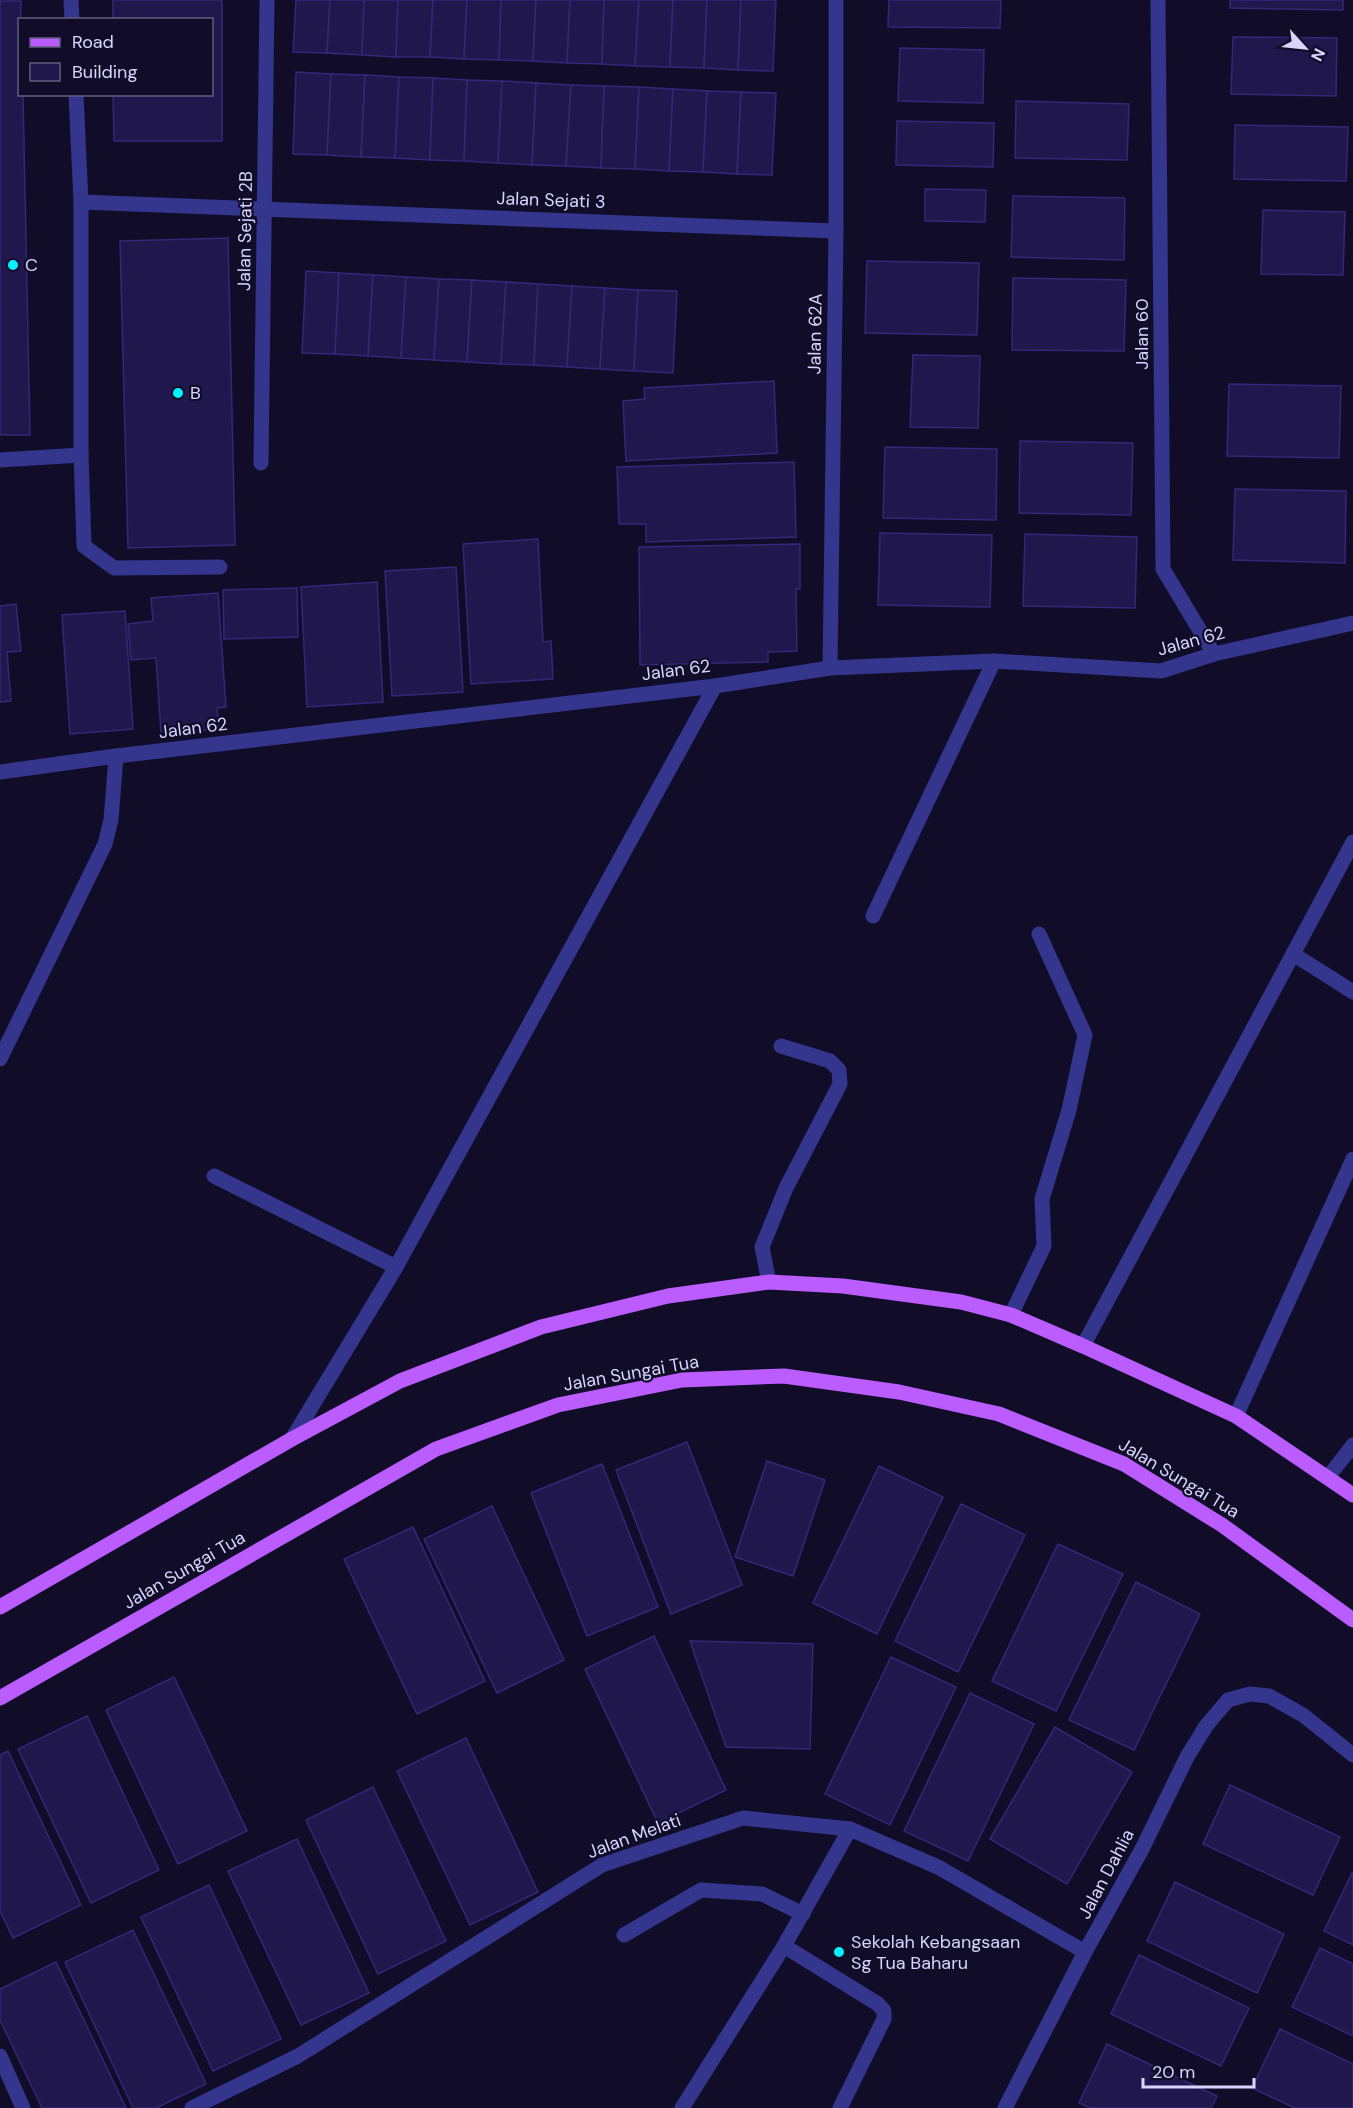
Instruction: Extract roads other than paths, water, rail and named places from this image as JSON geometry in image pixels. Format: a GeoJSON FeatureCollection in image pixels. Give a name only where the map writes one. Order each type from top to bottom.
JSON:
{"type":"FeatureCollection","features":[{"type":"Feature","properties":{"kind":"main road"},"geometry":{"type":"LineString","coordinates":[[0,1607],[292,1439],[400,1381],[541,1327],[668,1296],[769,1282],[843,1286],[949,1300],[1011,1316],[1083,1346],[1236,1416],[1353,1496]]}},
{"type":"Feature","properties":{"kind":"main road","name":"Jalan Sungai Tua"},"geometry":{"type":"LineString","coordinates":[[0,1698],[436,1449],[558,1405],[682,1380],[784,1376],[899,1392],[999,1414],[1124,1464],[1222,1525],[1353,1620]]}},
{"type":"Feature","properties":{"kind":"street"},"geometry":{"type":"LineString","coordinates":[[71,0],[72,18]]}},
{"type":"Feature","properties":{"kind":"street","name":"Jalan Sejati 2B"},"geometry":{"type":"LineString","coordinates":[[261,463],[267,0]]}},
{"type":"Feature","properties":{"kind":"street","name":"Jalan 62A"},"geometry":{"type":"LineString","coordinates":[[830,668],[836,231],[836,0]]}},
{"type":"Feature","properties":{"kind":"street","name":"Jalan 60"},"geometry":{"type":"LineString","coordinates":[[1158,0],[1163,569],[1214,654]]}},
{"type":"Feature","properties":{"kind":"street"},"geometry":{"type":"LineString","coordinates":[[76,96],[81,202],[81,455],[84,546],[114,568],[220,567]]}},
{"type":"Feature","properties":{"kind":"street","name":"Jalan Sejati 3"},"geometry":{"type":"LineString","coordinates":[[81,202],[836,231]]}},
{"type":"Feature","properties":{"kind":"street"},"geometry":{"type":"LineString","coordinates":[[0,460],[81,455]]}},
{"type":"Feature","properties":{"kind":"street","name":"Jalan 62"},"geometry":{"type":"LineString","coordinates":[[0,772],[116,756],[715,686],[830,668],[994,661],[1161,671],[1214,654],[1353,623]]}},
{"type":"Feature","properties":{"kind":"street"},"geometry":{"type":"LineString","coordinates":[[873,916],[994,661]]}},
{"type":"Feature","properties":{"kind":"street"},"geometry":{"type":"LineString","coordinates":[[292,1439],[396,1267],[715,686]]}},
{"type":"Feature","properties":{"kind":"street"},"geometry":{"type":"LineString","coordinates":[[0,1059],[105,844],[111,819],[116,756]]}},
{"type":"Feature","properties":{"kind":"street"},"geometry":{"type":"LineString","coordinates":[[1083,1346],[1353,842]]}},
{"type":"Feature","properties":{"kind":"street"},"geometry":{"type":"LineString","coordinates":[[1011,1316],[1044,1246],[1042,1199],[1069,1110],[1085,1035],[1039,934]]}},
{"type":"Feature","properties":{"kind":"street"},"geometry":{"type":"LineString","coordinates":[[1293,954],[1353,992]]}},
{"type":"Feature","properties":{"kind":"street"},"geometry":{"type":"LineString","coordinates":[[769,1282],[762,1247],[786,1188],[840,1084],[839,1070],[830,1061],[781,1046]]}},
{"type":"Feature","properties":{"kind":"street"},"geometry":{"type":"LineString","coordinates":[[1236,1416],[1353,1159]]}},
{"type":"Feature","properties":{"kind":"street"},"geometry":{"type":"LineString","coordinates":[[214,1176],[396,1267]]}},
{"type":"Feature","properties":{"kind":"street"},"geometry":{"type":"LineString","coordinates":[[1328,1477],[1353,1445]]}},
{"type":"Feature","properties":{"kind":"street","name":"Jalan Dahlia"},"geometry":{"type":"LineString","coordinates":[[1005,2108],[1142,1849],[1187,1757],[1206,1726],[1228,1700],[1250,1694],[1269,1696],[1303,1714],[1353,1755]]}},
{"type":"Feature","properties":{"kind":"street","name":"Jalan Melati"},"geometry":{"type":"LineString","coordinates":[[192,2108],[298,2056],[602,1865],[743,1818],[850,1829],[938,1868],[1086,1952]]}},
{"type":"Feature","properties":{"kind":"street"},"geometry":{"type":"LineString","coordinates":[[682,2108],[784,1946],[850,1829]]}},
{"type":"Feature","properties":{"kind":"street"},"geometry":{"type":"LineString","coordinates":[[624,1935],[701,1890],[762,1894],[803,1914]]}},
{"type":"Feature","properties":{"kind":"street"},"geometry":{"type":"LineString","coordinates":[[784,1946],[878,2004],[884,2011],[884,2019],[840,2108]]}},
{"type":"Feature","properties":{"kind":"street"},"geometry":{"type":"LineString","coordinates":[[0,2056],[23,2108]]}},
{"type":"Feature","properties":{"kind":"place","name":"C"},"geometry":{"type":"Point","coordinates":[13,265]}},
{"type":"Feature","properties":{"kind":"place","name":"B"},"geometry":{"type":"Point","coordinates":[178,393]}},
{"type":"Feature","properties":{"kind":"place","name":"Sekolah Kebangsaan Sg Tua Baharu"},"geometry":{"type":"Point","coordinates":[839,1952]}}]}
